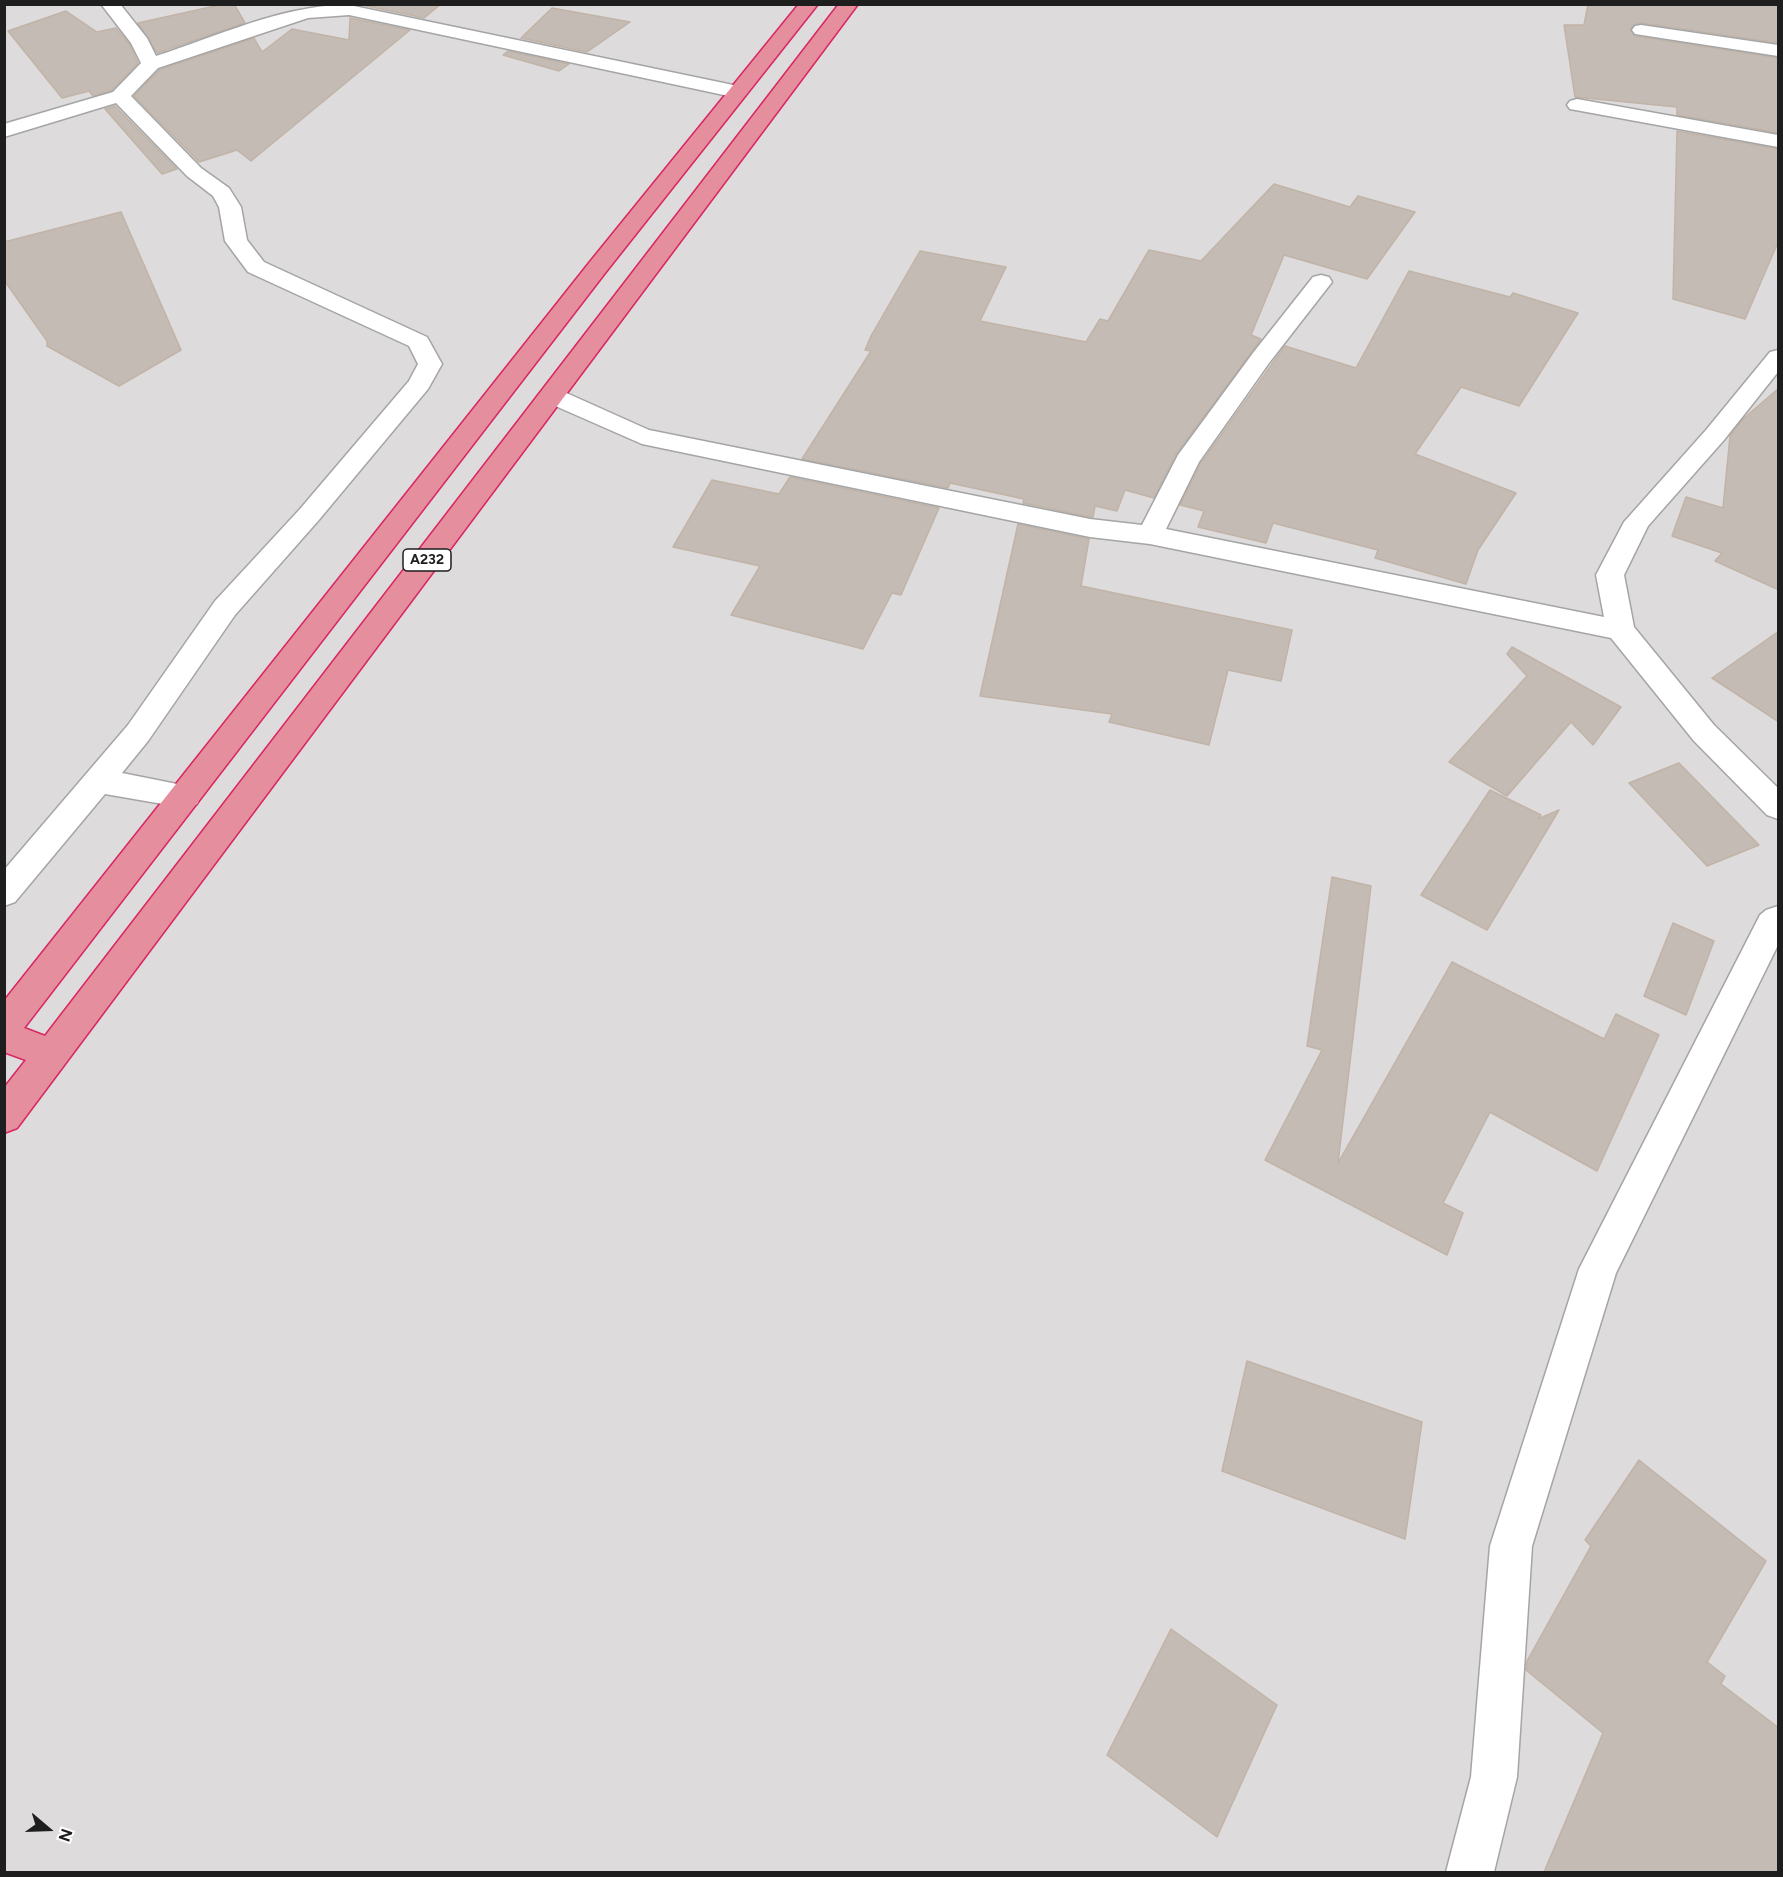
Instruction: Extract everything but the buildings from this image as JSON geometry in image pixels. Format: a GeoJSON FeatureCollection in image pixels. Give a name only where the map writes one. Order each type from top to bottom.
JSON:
{"type":"FeatureCollection","features":[{"type":"Feature","properties":{"kind":"highway","name":"A232"},"geometry":{"type":"LineString","coordinates":[[4,1028],[590,277],[809,4]]}},
{"type":"Feature","properties":{"kind":"highway","name":"A232"},"geometry":{"type":"LineString","coordinates":[[4,1117],[849,4]]}},
{"type":"Feature","properties":{"kind":"highway"},"geometry":{"type":"LineString","coordinates":[[4,1036],[51,1054]]}},
{"type":"Feature","properties":{"kind":"street"},"geometry":{"type":"LineString","coordinates":[[110,4],[140,42],[151,64]]}},
{"type":"Feature","properties":{"kind":"street"},"geometry":{"type":"LineString","coordinates":[[4,131],[120,96],[151,64],[304,13],[332,9],[349,10],[738,92]]}},
{"type":"Feature","properties":{"kind":"street"},"geometry":{"type":"LineString","coordinates":[[1641,30],[1779,51]]}},
{"type":"Feature","properties":{"kind":"street"},"geometry":{"type":"LineString","coordinates":[[4,893],[138,733],[225,608],[324,498],[419,384],[430,364],[419,342],[256,267],[236,241],[230,207],[222,192],[194,172],[120,96]]}},
{"type":"Feature","properties":{"kind":"street"},"geometry":{"type":"LineString","coordinates":[[1577,105],[1779,141]]}},
{"type":"Feature","properties":{"kind":"street"},"geometry":{"type":"LineString","coordinates":[[1150,535],[1187,461],[1261,358],[1321,282]]}},
{"type":"Feature","properties":{"kind":"street"},"geometry":{"type":"LineString","coordinates":[[1779,357],[1715,435],[1637,522],[1610,575],[1620,630],[1704,733],[1779,807]]}},
{"type":"Feature","properties":{"kind":"street"},"geometry":{"type":"LineString","coordinates":[[553,396],[642,436],[1089,528],[1150,535],[1620,630]]}},
{"type":"Feature","properties":{"kind":"street"},"geometry":{"type":"LineString","coordinates":[[99,781],[186,796]]}},
{"type":"Feature","properties":{"kind":"street"},"geometry":{"type":"LineString","coordinates":[[1470,1872],[1494,1777],[1511,1546],[1598,1269],[1730,1006],[1772,926],[1779,919]]}},
{"type":"Feature","properties":{"kind":"shaded area"},"geometry":{"type":"Polygon","coordinates":[[[5,5],[1778,5],[1778,1872],[5,1872],[5,5]]]}}]}
